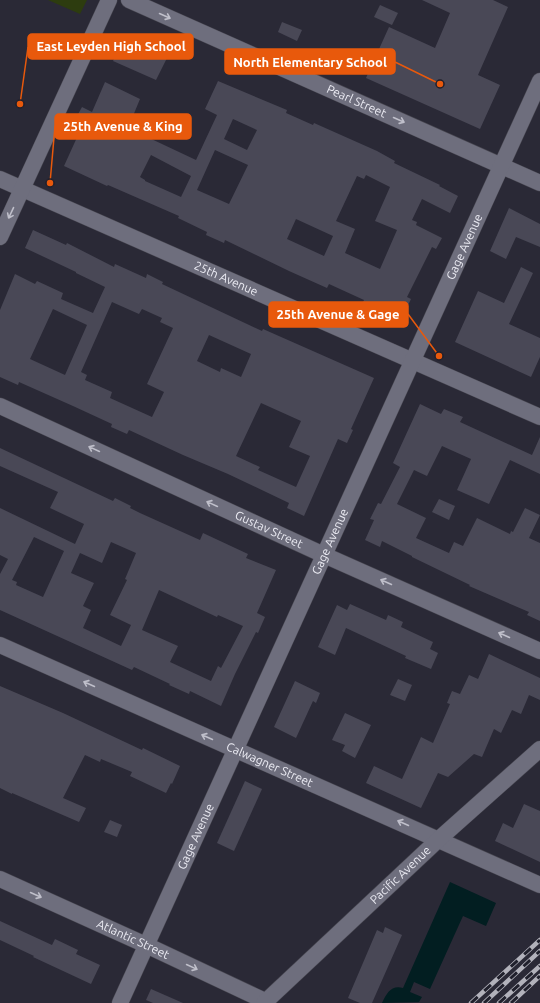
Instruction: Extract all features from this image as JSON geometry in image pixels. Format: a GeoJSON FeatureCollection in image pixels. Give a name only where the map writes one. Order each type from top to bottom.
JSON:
{"type":"FeatureCollection","features":[{"type":"Feature","properties":{"kind":"street"},"geometry":{"type":"LineString","coordinates":[[0,237],[109,0]]}},
{"type":"Feature","properties":{"kind":"street","name":"Pearl Street"},"geometry":{"type":"LineString","coordinates":[[129,0],[540,183]]}},
{"type":"Feature","properties":{"kind":"street","name":"Gage Avenue"},"geometry":{"type":"LineString","coordinates":[[120,1003],[540,80]]}},
{"type":"Feature","properties":{"kind":"street","name":"25th Avenue"},"geometry":{"type":"LineString","coordinates":[[0,179],[540,417]]}},
{"type":"Feature","properties":{"kind":"street","name":"Gustav Street"},"geometry":{"type":"LineString","coordinates":[[0,406],[324,555],[540,651]]}},
{"type":"Feature","properties":{"kind":"street","name":"Calwagner Street"},"geometry":{"type":"LineString","coordinates":[[0,645],[540,884]]}},
{"type":"Feature","properties":{"kind":"street","name":"Pacific Avenue"},"geometry":{"type":"LineString","coordinates":[[265,1002],[439,839],[540,749]]}},
{"type":"Feature","properties":{"kind":"street","name":"Atlantic Street"},"geometry":{"type":"LineString","coordinates":[[0,879],[146,945],[265,1002]]}},
{"type":"Feature","properties":{"kind":"green space"},"geometry":{"type":"Polygon","coordinates":[[[48,0],[87,0],[80,14],[48,0]]]}},
{"type":"Feature","properties":{"kind":"shaded area"},"geometry":{"type":"Polygon","coordinates":[[[450,882],[496,903],[486,926],[463,916],[430,989],[414,982],[410,992],[422,997],[419,1002],[382,1003],[392,989],[399,987],[403,988],[450,882]]]}},
{"type":"Feature","properties":{"kind":"building"},"geometry":{"type":"Polygon","coordinates":[[[422,0],[493,0],[508,7],[478,75],[500,85],[480,129],[366,78],[389,27],[435,48],[450,13],[422,0]]]}},
{"type":"Feature","properties":{"kind":"building"},"geometry":{"type":"Polygon","coordinates":[[[380,5],[398,13],[392,25],[374,17],[380,5]]]}},
{"type":"Feature","properties":{"kind":"building"},"geometry":{"type":"Polygon","coordinates":[[[282,22],[302,30],[297,41],[278,32],[282,22]]]}},
{"type":"Feature","properties":{"kind":"building"},"geometry":{"type":"Polygon","coordinates":[[[125,36],[141,43],[140,45],[167,58],[156,80],[113,61],[125,36]]]}},
{"type":"Feature","properties":{"kind":"building"},"geometry":{"type":"Polygon","coordinates":[[[218,81],[287,110],[286,113],[313,125],[314,123],[377,151],[395,161],[394,163],[440,185],[439,186],[458,196],[450,213],[422,199],[412,220],[417,222],[416,225],[442,238],[436,249],[432,247],[407,297],[411,299],[402,318],[379,308],[378,309],[363,302],[364,300],[329,284],[327,288],[225,240],[224,243],[206,235],[207,232],[178,218],[179,216],[64,166],[84,122],[76,118],[82,107],[92,112],[105,82],[140,99],[128,128],[196,160],[217,115],[205,109],[218,81]],[[233,119],[224,139],[247,150],[257,130],[233,119]],[[215,150],[197,190],[229,204],[248,165],[215,150]],[[151,155],[140,177],[145,181],[181,197],[191,176],[151,155]],[[366,175],[364,179],[357,176],[336,221],[355,229],[345,253],[380,269],[397,230],[375,221],[390,187],[366,175]],[[296,219],[287,239],[324,256],[333,236],[296,219]]]}},
{"type":"Feature","properties":{"kind":"building"},"geometry":{"type":"Polygon","coordinates":[[[509,208],[540,224],[540,247],[516,237],[506,259],[490,251],[509,208]]]}},
{"type":"Feature","properties":{"kind":"building"},"geometry":{"type":"Polygon","coordinates":[[[33,230],[66,245],[67,243],[114,267],[115,264],[146,278],[147,274],[163,282],[162,284],[262,331],[263,329],[374,378],[351,429],[353,430],[347,443],[338,439],[304,516],[287,508],[289,503],[228,474],[129,430],[127,434],[111,427],[112,424],[19,382],[18,385],[0,377],[0,310],[15,274],[35,284],[37,281],[63,293],[61,299],[93,313],[105,287],[25,248],[33,230]],[[112,302],[81,372],[87,375],[85,380],[112,392],[110,398],[152,417],[164,392],[147,384],[173,328],[160,322],[162,318],[142,309],[139,314],[112,302]],[[53,309],[30,359],[65,375],[87,325],[53,309]],[[209,335],[197,361],[220,372],[221,368],[241,377],[251,354],[209,335]],[[261,403],[236,456],[260,467],[258,470],[296,487],[310,456],[289,447],[301,421],[261,403]]]}},
{"type":"Feature","properties":{"kind":"building"},"geometry":{"type":"Polygon","coordinates":[[[521,267],[533,273],[509,324],[540,338],[540,357],[531,377],[455,342],[478,291],[504,303],[521,267]]]}},
{"type":"Feature","properties":{"kind":"building"},"geometry":{"type":"Polygon","coordinates":[[[420,404],[441,414],[444,409],[463,417],[460,422],[532,455],[540,437],[540,474],[510,460],[489,504],[457,490],[471,459],[442,446],[427,476],[414,470],[397,504],[426,518],[416,538],[449,553],[454,542],[463,546],[477,518],[510,534],[511,531],[513,532],[525,508],[540,515],[529,538],[540,543],[540,621],[527,615],[529,612],[469,586],[470,585],[382,541],[380,547],[365,540],[374,520],[370,519],[378,503],[381,504],[400,467],[393,463],[420,404]]]}},
{"type":"Feature","properties":{"kind":"building"},"geometry":{"type":"Polygon","coordinates":[[[0,448],[113,501],[115,498],[131,506],[130,508],[140,513],[200,540],[203,533],[248,554],[246,558],[276,570],[257,613],[265,617],[258,633],[256,632],[235,674],[221,706],[190,691],[189,694],[134,667],[132,670],[0,610],[0,574],[8,559],[0,555],[0,508],[75,544],[84,524],[50,508],[58,492],[0,466],[0,448]],[[34,537],[12,580],[17,582],[16,585],[43,597],[64,551],[34,537]],[[111,542],[102,563],[80,553],[71,573],[94,583],[83,606],[91,610],[83,628],[121,646],[131,625],[110,615],[127,580],[125,579],[136,553],[111,542]],[[159,590],[142,630],[178,646],[170,662],[211,681],[218,666],[221,668],[243,626],[218,615],[217,617],[159,590]]]}},
{"type":"Feature","properties":{"kind":"building"},"geometry":{"type":"Polygon","coordinates":[[[439,499],[455,506],[449,520],[432,512],[439,499]]]}},
{"type":"Feature","properties":{"kind":"building"},"geometry":{"type":"Polygon","coordinates":[[[350,604],[386,620],[388,615],[403,622],[401,627],[433,642],[430,649],[438,653],[431,669],[405,658],[406,656],[346,628],[335,655],[318,647],[337,605],[347,610],[350,604]]]}},
{"type":"Feature","properties":{"kind":"building"},"geometry":{"type":"Polygon","coordinates":[[[489,654],[540,678],[540,700],[529,695],[521,714],[512,710],[501,733],[494,729],[482,757],[474,754],[448,777],[438,773],[421,808],[366,783],[374,766],[402,779],[421,737],[433,743],[450,704],[447,703],[452,691],[460,694],[469,675],[478,679],[489,654]]]}},
{"type":"Feature","properties":{"kind":"building"},"geometry":{"type":"Polygon","coordinates":[[[398,679],[412,685],[405,701],[390,695],[398,679]]]}},
{"type":"Feature","properties":{"kind":"building"},"geometry":{"type":"Polygon","coordinates":[[[295,681],[320,693],[316,703],[313,701],[296,738],[274,727],[295,681]]]}},
{"type":"Feature","properties":{"kind":"building"},"geometry":{"type":"Polygon","coordinates":[[[0,686],[63,713],[142,750],[143,748],[180,766],[172,784],[171,783],[166,793],[130,776],[132,772],[101,759],[100,762],[85,755],[63,798],[86,808],[79,822],[0,788],[0,686]]]}},
{"type":"Feature","properties":{"kind":"building"},"geometry":{"type":"Polygon","coordinates":[[[345,713],[371,725],[355,758],[342,751],[345,745],[332,740],[345,713]]]}},
{"type":"Feature","properties":{"kind":"building"},"geometry":{"type":"Polygon","coordinates":[[[245,781],[262,789],[234,851],[217,843],[245,781]]]}},
{"type":"Feature","properties":{"kind":"building"},"geometry":{"type":"Polygon","coordinates":[[[524,804],[540,811],[540,862],[495,841],[503,823],[513,828],[524,804]]]}},
{"type":"Feature","properties":{"kind":"building"},"geometry":{"type":"Polygon","coordinates":[[[110,820],[122,825],[117,837],[104,832],[110,820]]]}},
{"type":"Feature","properties":{"kind":"building"},"geometry":{"type":"Polygon","coordinates":[[[0,921],[52,945],[55,939],[78,950],[76,954],[100,965],[91,984],[0,940],[0,921]]]}},
{"type":"Feature","properties":{"kind":"building"},"geometry":{"type":"Polygon","coordinates":[[[385,927],[402,935],[372,1003],[360,1003],[348,998],[377,930],[383,933],[385,927]]]}},
{"type":"Feature","properties":{"kind":"building"},"geometry":{"type":"Polygon","coordinates":[[[151,989],[183,1003],[153,1003],[146,1000],[151,989]]]}},
{"type":"Feature","properties":{"kind":"railway"},"geometry":{"type":"LineString","coordinates":[[471,1003],[540,940]]}},
{"type":"Feature","properties":{"kind":"railway"},"geometry":{"type":"LineString","coordinates":[[484,1003],[540,951]]}},
{"type":"Feature","properties":{"kind":"railway"},"geometry":{"type":"LineString","coordinates":[[499,1003],[540,966]]}},
{"type":"Feature","properties":{"kind":"railway"},"geometry":{"type":"LineString","coordinates":[[511,1003],[540,976]]}},
{"type":"Feature","properties":{"kind":"place","name":"North Elementary School"},"geometry":{"type":"Point","coordinates":[440,84]}},
{"type":"Feature","properties":{"kind":"place","name":"East Leyden High School"},"geometry":{"type":"Point","coordinates":[20,104]}},
{"type":"Feature","properties":{"kind":"place","name":"25th Avenue & King"},"geometry":{"type":"Point","coordinates":[50,183]}},
{"type":"Feature","properties":{"kind":"place","name":"25th Avenue & Gage"},"geometry":{"type":"Point","coordinates":[439,356]}}]}
